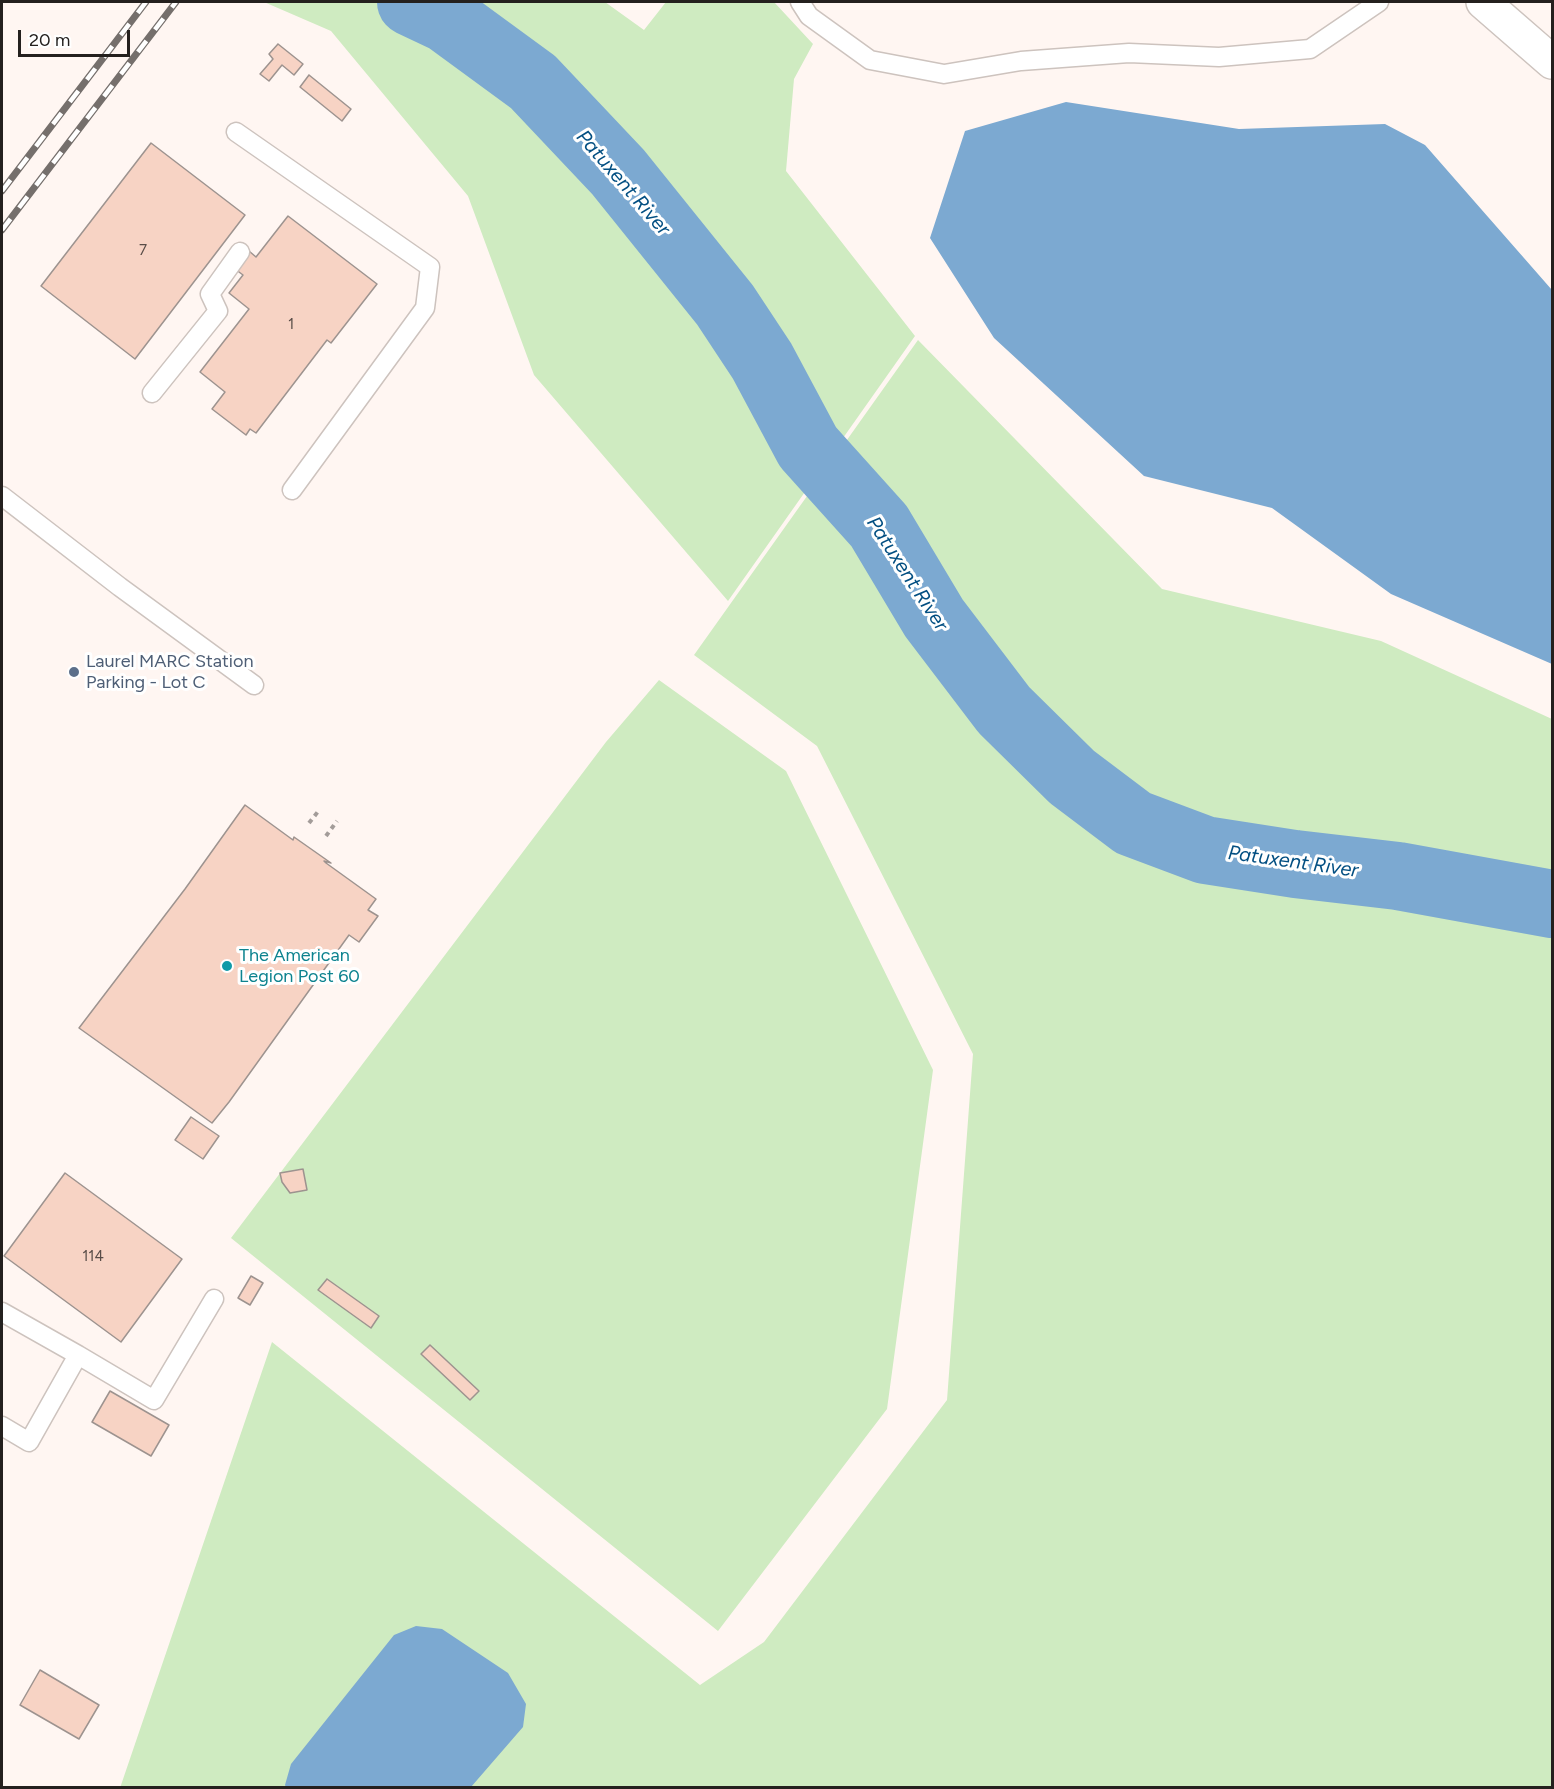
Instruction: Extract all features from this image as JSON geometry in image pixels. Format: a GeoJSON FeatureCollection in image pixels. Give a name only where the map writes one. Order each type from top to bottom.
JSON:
{"type":"FeatureCollection","features":[{"type":"Feature","properties":{"kind":"street"},"geometry":{"type":"LineString","coordinates":[[1483,2],[1552,62]]}},
{"type":"Feature","properties":{"kind":"lane"},"geometry":{"type":"LineString","coordinates":[[800,2],[809,16],[870,60],[944,74],[1021,61],[1129,53],[1219,57],[1310,49],[1379,2]]}},
{"type":"Feature","properties":{"kind":"lane"},"geometry":{"type":"LineString","coordinates":[[236,132],[430,267],[425,308],[292,490]]}},
{"type":"Feature","properties":{"kind":"lane"},"geometry":{"type":"LineString","coordinates":[[152,393],[218,311],[210,294],[240,252]]}},
{"type":"Feature","properties":{"kind":"lane"},"geometry":{"type":"LineString","coordinates":[[2,496],[120,587],[254,685]]}},
{"type":"Feature","properties":{"kind":"lane"},"geometry":{"type":"LineString","coordinates":[[2,1312],[154,1400],[214,1299]]}},
{"type":"Feature","properties":{"kind":"lane"},"geometry":{"type":"LineString","coordinates":[[2,1426],[29,1442],[78,1355]]}},
{"type":"Feature","properties":{"kind":"path"},"geometry":{"type":"LineString","coordinates":[[309,823],[320,809]]}},
{"type":"Feature","properties":{"kind":"path"},"geometry":{"type":"LineString","coordinates":[[326,836],[337,821]]}},
{"type":"Feature","properties":{"kind":"green space"},"geometry":{"type":"Polygon","coordinates":[[[264,2],[605,2],[644,30],[666,2],[774,2],[813,44],[794,79],[786,171],[915,336],[728,601],[534,375],[468,196],[331,31],[264,2]]]}},
{"type":"Feature","properties":{"kind":"green space"},"geometry":{"type":"Polygon","coordinates":[[[918,340],[1162,589],[1381,641],[1552,719],[1552,1787],[120,1788],[272,1342],[700,1685],[764,1642],[947,1400],[973,1054],[817,746],[694,655],[918,340]]]}},
{"type":"Feature","properties":{"kind":"green space"},"geometry":{"type":"Polygon","coordinates":[[[659,680],[786,771],[933,1070],[887,1409],[718,1631],[231,1238],[606,742],[659,680]]]}},
{"type":"Feature","properties":{"kind":"water"},"geometry":{"type":"Polygon","coordinates":[[[1066,102],[1239,129],[1385,124],[1425,145],[1552,290],[1552,664],[1391,594],[1272,508],[1144,476],[994,338],[930,238],[965,131],[1066,102]]]}},
{"type":"Feature","properties":{"kind":"water"},"geometry":{"type":"Polygon","coordinates":[[[416,1626],[442,1629],[508,1673],[526,1704],[523,1727],[471,1787],[286,1787],[291,1764],[394,1635],[416,1626]]]}},
{"type":"Feature","properties":{"kind":"building"},"geometry":{"type":"Polygon","coordinates":[[[278,44],[303,64],[294,75],[282,65],[269,81],[260,74],[273,59],[269,54],[278,44]]]}},
{"type":"Feature","properties":{"kind":"building"},"geometry":{"type":"Polygon","coordinates":[[[309,75],[351,109],[342,121],[300,87],[309,75]]]}},
{"type":"Feature","properties":{"kind":"building"},"geometry":{"type":"Polygon","coordinates":[[[151,143],[245,215],[135,359],[41,286],[151,143]]]}},
{"type":"Feature","properties":{"kind":"building"},"geometry":{"type":"Polygon","coordinates":[[[288,216],[377,284],[331,343],[327,340],[256,433],[250,429],[246,435],[212,409],[225,392],[200,372],[249,309],[229,293],[243,275],[235,269],[249,251],[256,257],[288,216]]]}},
{"type":"Feature","properties":{"kind":"building","name":"The American Legion Post 60"},"geometry":{"type":"Polygon","coordinates":[[[245,805],[293,840],[294,837],[331,863],[324,861],[376,899],[368,910],[378,916],[359,942],[349,935],[212,1123],[79,1028],[185,889],[245,805]]]}},
{"type":"Feature","properties":{"kind":"building"},"geometry":{"type":"Polygon","coordinates":[[[191,1117],[219,1136],[203,1159],[175,1140],[191,1117]]]}},
{"type":"Feature","properties":{"kind":"building"},"geometry":{"type":"Polygon","coordinates":[[[303,1169],[307,1190],[290,1193],[282,1182],[280,1173],[303,1169]]]}},
{"type":"Feature","properties":{"kind":"building"},"geometry":{"type":"Polygon","coordinates":[[[65,1173],[182,1259],[121,1342],[4,1256],[65,1173]]]}},
{"type":"Feature","properties":{"kind":"building"},"geometry":{"type":"Polygon","coordinates":[[[251,1276],[263,1283],[250,1305],[238,1298],[251,1276]]]}},
{"type":"Feature","properties":{"kind":"building"},"geometry":{"type":"Polygon","coordinates":[[[327,1279],[379,1316],[371,1328],[318,1290],[327,1279]]]}},
{"type":"Feature","properties":{"kind":"building"},"geometry":{"type":"Polygon","coordinates":[[[430,1345],[479,1391],[470,1400],[421,1354],[430,1345]]]}},
{"type":"Feature","properties":{"kind":"building"},"geometry":{"type":"Polygon","coordinates":[[[110,1391],[169,1425],[151,1456],[92,1422],[110,1391]]]}},
{"type":"Feature","properties":{"kind":"building"},"geometry":{"type":"Polygon","coordinates":[[[40,1670],[99,1705],[79,1739],[20,1705],[40,1670]]]}},
{"type":"Feature","properties":{"kind":"waterway","name":"Patuxent River"},"geometry":{"type":"LineString","coordinates":[[411,2],[447,19],[533,82],[618,172],[725,305],[762,361],[808,447],[879,526],[934,618],[1004,710],[1072,777],[1133,823],[1205,850],[1295,864],[1398,876],[1552,904]]}},
{"type":"Feature","properties":{"kind":"railway"},"geometry":{"type":"LineString","coordinates":[[2,191],[146,2]]}},
{"type":"Feature","properties":{"kind":"railway"},"geometry":{"type":"LineString","coordinates":[[2,230],[176,2]]}},
{"type":"Feature","properties":{"kind":"place","name":"Laurel MARC Station Parking - Lot C"},"geometry":{"type":"Point","coordinates":[74,672]}},
{"type":"Feature","properties":{"kind":"place","name":"The American Legion Post 60"},"geometry":{"type":"Point","coordinates":[227,966]}}]}
